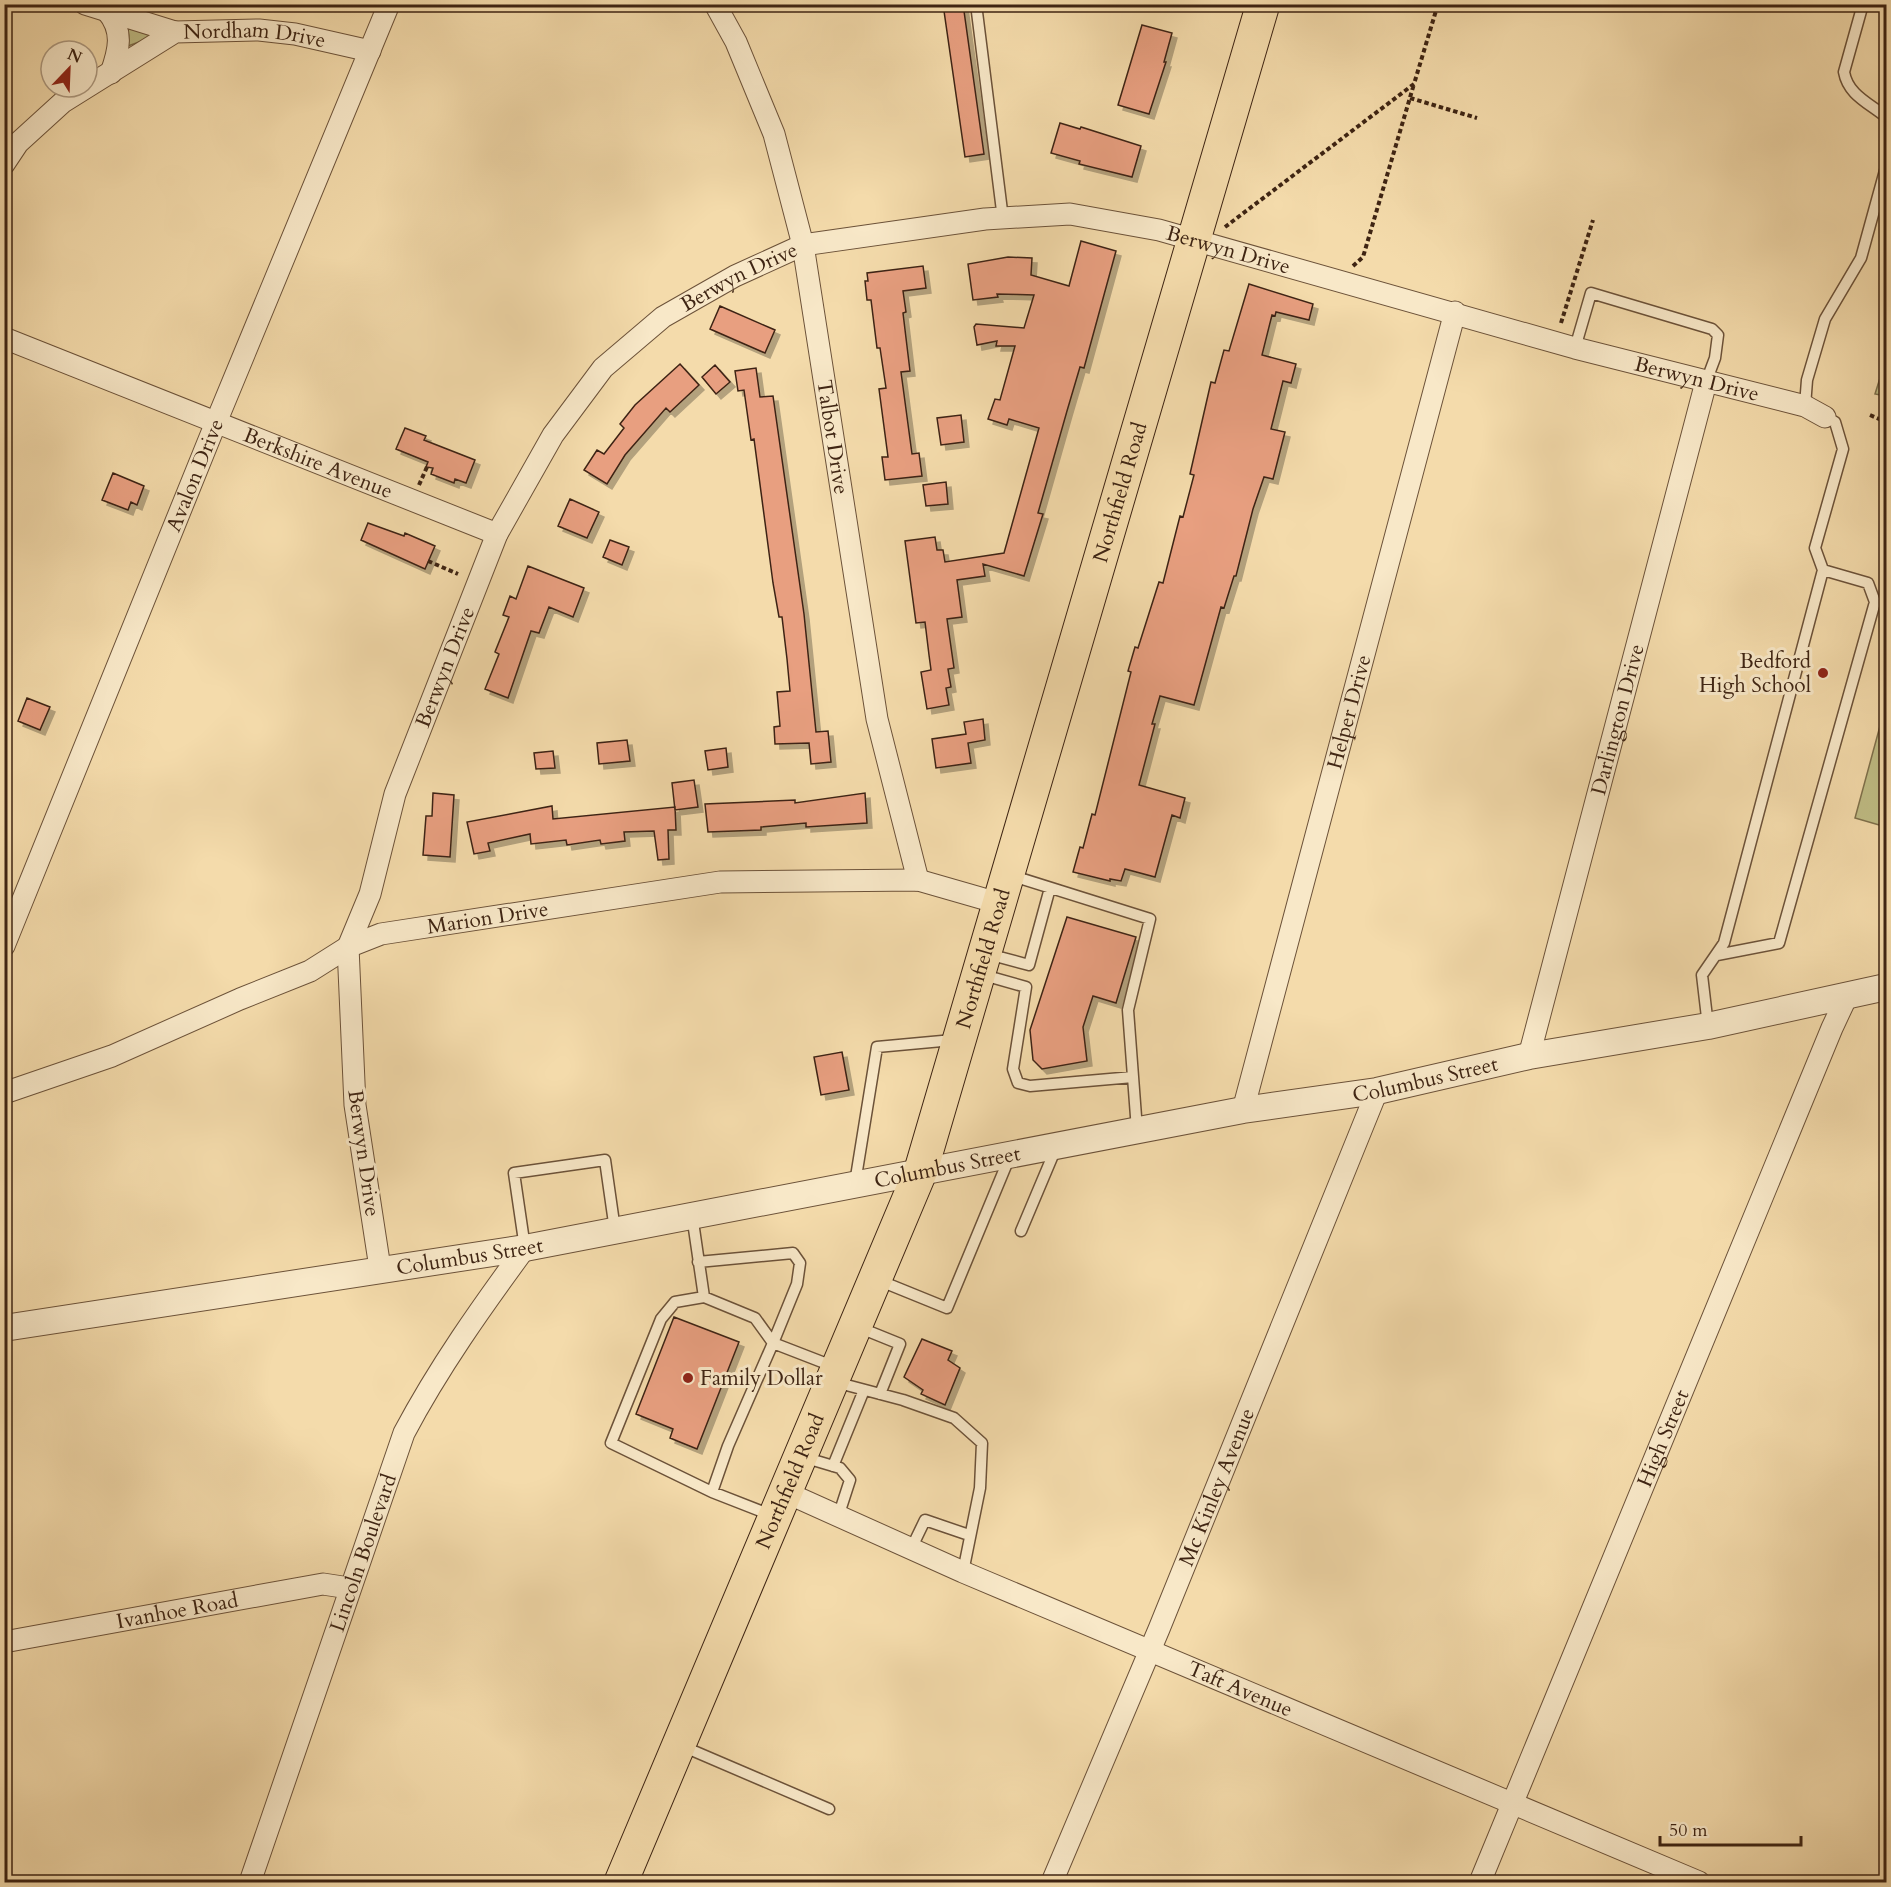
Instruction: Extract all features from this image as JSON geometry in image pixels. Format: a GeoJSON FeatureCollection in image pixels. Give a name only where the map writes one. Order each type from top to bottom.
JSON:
{"type":"FeatureCollection","features":[{"type":"Feature","properties":{"kind":"main road","name":"Northfield Road"},"geometry":{"type":"LineString","coordinates":[[621,1882],[921,1170],[1002,889],[1208,235],[1263,4]]}},
{"type":"Feature","properties":{"kind":"street"},"geometry":{"type":"LineString","coordinates":[[85,4],[175,32]]}},
{"type":"Feature","properties":{"kind":"street","name":"Avalon Drive"},"geometry":{"type":"LineString","coordinates":[[4,946],[216,420],[389,4]]}},
{"type":"Feature","properties":{"kind":"street","name":"Talbot Drive"},"geometry":{"type":"LineString","coordinates":[[716,4],[736,42],[774,134],[804,245],[877,719],[918,880]]}},
{"type":"Feature","properties":{"kind":"street"},"geometry":{"type":"LineString","coordinates":[[107,11],[115,20],[119,32],[119,43],[111,73]]}},
{"type":"Feature","properties":{"kind":"street","name":"Nordham Drive"},"geometry":{"type":"LineString","coordinates":[[4,164],[18,143],[63,102],[175,32],[259,30],[295,34],[370,51]]}},
{"type":"Feature","properties":{"kind":"street","name":"Berwyn Drive"},"geometry":{"type":"LineString","coordinates":[[380,1268],[355,1105],[348,947],[370,894],[395,794],[497,534],[553,435],[603,368],[663,317],[735,276],[804,245],[985,219],[1070,214],[1159,230],[1208,235],[1575,348],[1805,406],[1825,417]]}},
{"type":"Feature","properties":{"kind":"street","name":"Helper Drive"},"geometry":{"type":"LineString","coordinates":[[1243,1110],[1455,312]]}},
{"type":"Feature","properties":{"kind":"street","name":"Berkshire Avenue"},"geometry":{"type":"LineString","coordinates":[[4,338],[216,420],[497,534]]}},
{"type":"Feature","properties":{"kind":"street","name":"Darlington Drive"},"geometry":{"type":"LineString","coordinates":[[1529,1056],[1706,382]]}},
{"type":"Feature","properties":{"kind":"street","name":"Marion Drive"},"geometry":{"type":"LineString","coordinates":[[4,1093],[112,1056],[240,999],[310,971],[348,947],[381,934],[720,882],[918,880],[1002,889]]}},
{"type":"Feature","properties":{"kind":"street","name":"Columbus Street"},"geometry":{"type":"LineString","coordinates":[[4,1328],[380,1268],[525,1248],[921,1170],[1243,1110],[1377,1090],[1529,1056],[1708,1026],[1887,987]]}},
{"type":"Feature","properties":{"kind":"street","name":"High Street"},"geometry":{"type":"LineString","coordinates":[[1480,1882],[1847,996]]}},
{"type":"Feature","properties":{"kind":"street"},"geometry":{"type":"LineString","coordinates":[[4,1080],[25,1084]]}},
{"type":"Feature","properties":{"kind":"street","name":"Mc Kinley Avenue"},"geometry":{"type":"LineString","coordinates":[[1052,1882],[1150,1650],[1377,1090]]}},
{"type":"Feature","properties":{"kind":"street","name":"Lincoln Boulevard"},"geometry":{"type":"LineString","coordinates":[[250,1882],[404,1433],[430,1382],[469,1322],[525,1248]]}},
{"type":"Feature","properties":{"kind":"street","name":"Taft Avenue"},"geometry":{"type":"LineString","coordinates":[[780,1504],[838,1517],[963,1572],[1699,1882]]}},
{"type":"Feature","properties":{"kind":"street","name":"Ivanhoe Road"},"geometry":{"type":"LineString","coordinates":[[4,1642],[323,1584],[349,1588]]}},
{"type":"Feature","properties":{"kind":"lane"},"geometry":{"type":"LineString","coordinates":[[976,4],[1003,219]]}},
{"type":"Feature","properties":{"kind":"lane"},"geometry":{"type":"LineString","coordinates":[[1863,4],[1845,79],[1848,89],[1887,117]]}},
{"type":"Feature","properties":{"kind":"lane"},"geometry":{"type":"LineString","coordinates":[[1805,406],[1807,380],[1825,319],[1861,258],[1887,167]]}},
{"type":"Feature","properties":{"kind":"lane"},"geometry":{"type":"LineString","coordinates":[[1575,348],[1591,293],[1712,329],[1718,335],[1715,358],[1706,382]]}},
{"type":"Feature","properties":{"kind":"lane"},"geometry":{"type":"LineString","coordinates":[[1708,1026],[1702,975],[1724,943],[1823,570],[1815,548],[1843,449],[1835,422],[1825,417]]}},
{"type":"Feature","properties":{"kind":"lane"},"geometry":{"type":"LineString","coordinates":[[1717,955],[1779,943],[1872,613],[1875,602],[1868,583],[1823,570]]}},
{"type":"Feature","properties":{"kind":"lane"},"geometry":{"type":"LineString","coordinates":[[1002,889],[1050,888],[1150,920],[1128,1010],[1137,1130]]}},
{"type":"Feature","properties":{"kind":"lane"},"geometry":{"type":"LineString","coordinates":[[982,964],[1029,965],[1050,888]]}},
{"type":"Feature","properties":{"kind":"lane"},"geometry":{"type":"LineString","coordinates":[[982,964],[1026,987],[1013,1069],[1018,1083],[1030,1086],[1133,1077]]}},
{"type":"Feature","properties":{"kind":"lane"},"geometry":{"type":"LineString","coordinates":[[855,1183],[877,1047],[960,1040]]}},
{"type":"Feature","properties":{"kind":"lane"},"geometry":{"type":"LineString","coordinates":[[1021,1231],[1057,1145]]}},
{"type":"Feature","properties":{"kind":"lane"},"geometry":{"type":"LineString","coordinates":[[875,1279],[947,1308],[1010,1155]]}},
{"type":"Feature","properties":{"kind":"lane"},"geometry":{"type":"LineString","coordinates":[[525,1248],[514,1173],[605,1160],[615,1230]]}},
{"type":"Feature","properties":{"kind":"lane"},"geometry":{"type":"LineString","coordinates":[[692,1215],[704,1297]]}},
{"type":"Feature","properties":{"kind":"lane"},"geometry":{"type":"LineString","coordinates":[[698,1262],[793,1253],[800,1263],[797,1284],[728,1446],[712,1492]]}},
{"type":"Feature","properties":{"kind":"lane"},"geometry":{"type":"LineString","coordinates":[[780,1504],[712,1492],[611,1443],[661,1319],[675,1302],[704,1297],[755,1317],[773,1343],[864,1390],[954,1418],[982,1443],[980,1488],[963,1572]]}},
{"type":"Feature","properties":{"kind":"lane"},"geometry":{"type":"LineString","coordinates":[[855,1326],[900,1344],[880,1394]]}},
{"type":"Feature","properties":{"kind":"lane"},"geometry":{"type":"LineString","coordinates":[[833,1466],[864,1390]]}},
{"type":"Feature","properties":{"kind":"lane"},"geometry":{"type":"LineString","coordinates":[[800,1456],[840,1468],[850,1480],[838,1517]]}},
{"type":"Feature","properties":{"kind":"lane"},"geometry":{"type":"LineString","coordinates":[[911,1549],[925,1520],[969,1535]]}},
{"type":"Feature","properties":{"kind":"lane"},"geometry":{"type":"LineString","coordinates":[[679,1744],[829,1809]]}},
{"type":"Feature","properties":{"kind":"path"},"geometry":{"type":"LineString","coordinates":[[1353,267],[1363,257],[1438,4]]}},
{"type":"Feature","properties":{"kind":"path"},"geometry":{"type":"LineString","coordinates":[[1208,235],[1414,84]]}},
{"type":"Feature","properties":{"kind":"path"},"geometry":{"type":"LineString","coordinates":[[1410,98],[1477,118]]}},
{"type":"Feature","properties":{"kind":"path"},"geometry":{"type":"LineString","coordinates":[[1561,323],[1593,220]]}},
{"type":"Feature","properties":{"kind":"path"},"geometry":{"type":"LineString","coordinates":[[1869,415],[1887,422]]}},
{"type":"Feature","properties":{"kind":"path"},"geometry":{"type":"LineString","coordinates":[[419,486],[427,467]]}},
{"type":"Feature","properties":{"kind":"path"},"geometry":{"type":"LineString","coordinates":[[428,561],[458,574]]}},
{"type":"Feature","properties":{"kind":"shaded area"},"geometry":{"type":"Polygon","coordinates":[[[124,27],[152,31],[153,37],[128,46],[124,27]]]}},
{"type":"Feature","properties":{"kind":"shaded area"},"geometry":{"type":"Polygon","coordinates":[[[1886,359],[1886,396],[1875,394],[1886,359]]]}},
{"type":"Feature","properties":{"kind":"shaded area"},"geometry":{"type":"Polygon","coordinates":[[[1886,704],[1886,827],[1855,818],[1886,704]]]}},
{"type":"Feature","properties":{"kind":"building"},"geometry":{"type":"Polygon","coordinates":[[[943,4],[963,4],[984,154],[965,157],[943,4]]]}},
{"type":"Feature","properties":{"kind":"building"},"geometry":{"type":"Polygon","coordinates":[[[1142,25],[1172,33],[1164,62],[1166,62],[1149,114],[1118,105],[1142,25]]]}},
{"type":"Feature","properties":{"kind":"building"},"geometry":{"type":"Polygon","coordinates":[[[1060,123],[1080,129],[1081,127],[1141,146],[1132,177],[1079,164],[1080,161],[1051,153],[1060,123]]]}},
{"type":"Feature","properties":{"kind":"building"},"geometry":{"type":"Polygon","coordinates":[[[1081,241],[1116,251],[1084,368],[1080,367],[1038,513],[1043,514],[1024,576],[983,564],[985,576],[957,580],[962,617],[947,619],[954,668],[948,669],[951,687],[946,688],[949,705],[927,709],[921,672],[931,670],[925,622],[916,623],[905,541],[935,537],[937,550],[943,550],[945,562],[1004,553],[1039,428],[1009,419],[1007,425],[988,419],[995,399],[1000,400],[1015,346],[996,346],[997,341],[977,345],[974,327],[976,324],[1024,328],[1034,295],[997,294],[998,297],[973,300],[968,264],[1008,257],[1032,258],[1031,275],[1069,286],[1081,241]]]}},
{"type":"Feature","properties":{"kind":"building"},"geometry":{"type":"Polygon","coordinates":[[[923,266],[926,288],[903,291],[906,312],[903,313],[910,371],[901,372],[912,454],[919,453],[922,476],[885,480],[882,457],[888,457],[879,389],[886,388],[880,348],[877,348],[871,300],[867,300],[865,281],[868,281],[867,273],[923,266]]]}},
{"type":"Feature","properties":{"kind":"building"},"geometry":{"type":"Polygon","coordinates":[[[1249,284],[1313,304],[1309,320],[1276,312],[1275,316],[1272,315],[1262,355],[1296,364],[1291,383],[1283,381],[1271,429],[1285,432],[1273,479],[1264,477],[1253,509],[1236,576],[1234,576],[1224,608],[1221,607],[1194,705],[1160,696],[1152,724],[1155,724],[1139,785],[1185,798],[1180,818],[1172,815],[1155,877],[1125,869],[1121,881],[1110,879],[1110,881],[1073,872],[1080,847],[1083,848],[1092,814],[1095,815],[1131,672],[1128,671],[1135,647],[1138,648],[1159,582],[1163,583],[1180,516],[1183,517],[1194,475],[1190,474],[1211,382],[1215,383],[1224,350],[1229,351],[1249,284]]]}},
{"type":"Feature","properties":{"kind":"building"},"geometry":{"type":"Polygon","coordinates":[[[720,306],[775,330],[765,353],[710,329],[720,306]]]}},
{"type":"Feature","properties":{"kind":"building"},"geometry":{"type":"Polygon","coordinates":[[[680,364],[699,385],[670,412],[666,408],[625,455],[607,484],[584,470],[597,450],[604,454],[624,428],[620,424],[635,405],[680,364]]]}},
{"type":"Feature","properties":{"kind":"building"},"geometry":{"type":"Polygon","coordinates":[[[715,365],[730,382],[716,394],[702,377],[715,365]]]}},
{"type":"Feature","properties":{"kind":"building"},"geometry":{"type":"Polygon","coordinates":[[[756,368],[760,397],[773,396],[804,614],[816,732],[828,731],[831,762],[811,764],[809,743],[775,744],[774,727],[780,726],[777,692],[790,691],[787,659],[782,617],[779,617],[773,583],[754,439],[751,440],[744,390],[738,391],[735,371],[756,368]]]}},
{"type":"Feature","properties":{"kind":"building"},"geometry":{"type":"Polygon","coordinates":[[[961,415],[964,442],[941,445],[937,418],[961,415]]]}},
{"type":"Feature","properties":{"kind":"building"},"geometry":{"type":"Polygon","coordinates":[[[405,428],[426,436],[424,440],[475,460],[466,483],[455,479],[454,483],[431,474],[433,468],[426,467],[428,462],[396,449],[405,428]]]}},
{"type":"Feature","properties":{"kind":"building"},"geometry":{"type":"Polygon","coordinates":[[[113,473],[144,486],[137,505],[131,502],[128,510],[102,500],[113,473]]]}},
{"type":"Feature","properties":{"kind":"building"},"geometry":{"type":"Polygon","coordinates":[[[946,482],[948,504],[926,506],[923,485],[946,482]]]}},
{"type":"Feature","properties":{"kind":"building"},"geometry":{"type":"Polygon","coordinates":[[[570,499],[599,512],[587,538],[558,526],[570,499]]]}},
{"type":"Feature","properties":{"kind":"building"},"geometry":{"type":"Polygon","coordinates":[[[368,523],[404,536],[405,533],[435,546],[425,569],[361,540],[368,523]]]}},
{"type":"Feature","properties":{"kind":"building"},"geometry":{"type":"Polygon","coordinates":[[[610,540],[629,547],[622,565],[603,557],[610,540]]]}},
{"type":"Feature","properties":{"kind":"building"},"geometry":{"type":"Polygon","coordinates":[[[528,566],[584,588],[573,617],[549,607],[539,633],[531,631],[508,698],[485,689],[499,654],[495,652],[509,617],[503,615],[510,596],[516,599],[528,566]]]}},
{"type":"Feature","properties":{"kind":"building"},"geometry":{"type":"Polygon","coordinates":[[[27,698],[50,707],[40,730],[18,721],[27,698]]]}},
{"type":"Feature","properties":{"kind":"building"},"geometry":{"type":"Polygon","coordinates":[[[983,719],[985,740],[968,743],[971,763],[936,768],[932,739],[966,734],[964,722],[983,719]]]}},
{"type":"Feature","properties":{"kind":"building"},"geometry":{"type":"Polygon","coordinates":[[[627,740],[630,761],[599,764],[597,743],[627,740]]]}},
{"type":"Feature","properties":{"kind":"building"},"geometry":{"type":"Polygon","coordinates":[[[726,748],[728,767],[708,770],[705,751],[726,748]]]}},
{"type":"Feature","properties":{"kind":"building"},"geometry":{"type":"Polygon","coordinates":[[[553,751],[555,768],[536,769],[534,753],[553,751]]]}},
{"type":"Feature","properties":{"kind":"building"},"geometry":{"type":"Polygon","coordinates":[[[694,780],[698,807],[675,810],[672,783],[694,780]]]}},
{"type":"Feature","properties":{"kind":"building"},"geometry":{"type":"Polygon","coordinates":[[[433,793],[454,795],[450,857],[423,855],[426,816],[432,816],[433,793]]]}},
{"type":"Feature","properties":{"kind":"building"},"geometry":{"type":"Polygon","coordinates":[[[865,793],[867,823],[806,827],[806,823],[761,827],[761,830],[708,832],[705,804],[795,800],[795,803],[865,793]]]}},
{"type":"Feature","properties":{"kind":"building"},"geometry":{"type":"Polygon","coordinates":[[[552,806],[553,819],[675,807],[676,830],[668,830],[669,859],[658,860],[654,831],[624,832],[625,841],[601,844],[600,840],[567,845],[566,840],[531,844],[530,834],[488,843],[490,851],[474,854],[467,822],[552,806]]]}},
{"type":"Feature","properties":{"kind":"building"},"geometry":{"type":"Polygon","coordinates":[[[1067,917],[1136,937],[1116,1003],[1093,996],[1083,1027],[1087,1061],[1042,1069],[1033,1060],[1030,1030],[1067,917]]]}},
{"type":"Feature","properties":{"kind":"building"},"geometry":{"type":"Polygon","coordinates":[[[842,1052],[849,1090],[821,1095],[814,1057],[842,1052]]]}},
{"type":"Feature","properties":{"kind":"building","name":"Family Dollar"},"geometry":{"type":"Polygon","coordinates":[[[674,1317],[739,1342],[697,1449],[670,1438],[673,1429],[636,1414],[674,1317]]]}},
{"type":"Feature","properties":{"kind":"building"},"geometry":{"type":"Polygon","coordinates":[[[922,1339],[952,1351],[948,1360],[960,1368],[945,1405],[921,1394],[923,1390],[904,1377],[922,1339]]]}},
{"type":"Feature","properties":{"kind":"place","name":"Bedford High School"},"geometry":{"type":"Point","coordinates":[1823,673]}},
{"type":"Feature","properties":{"kind":"place","name":"Family Dollar"},"geometry":{"type":"Point","coordinates":[688,1378]}}]}
